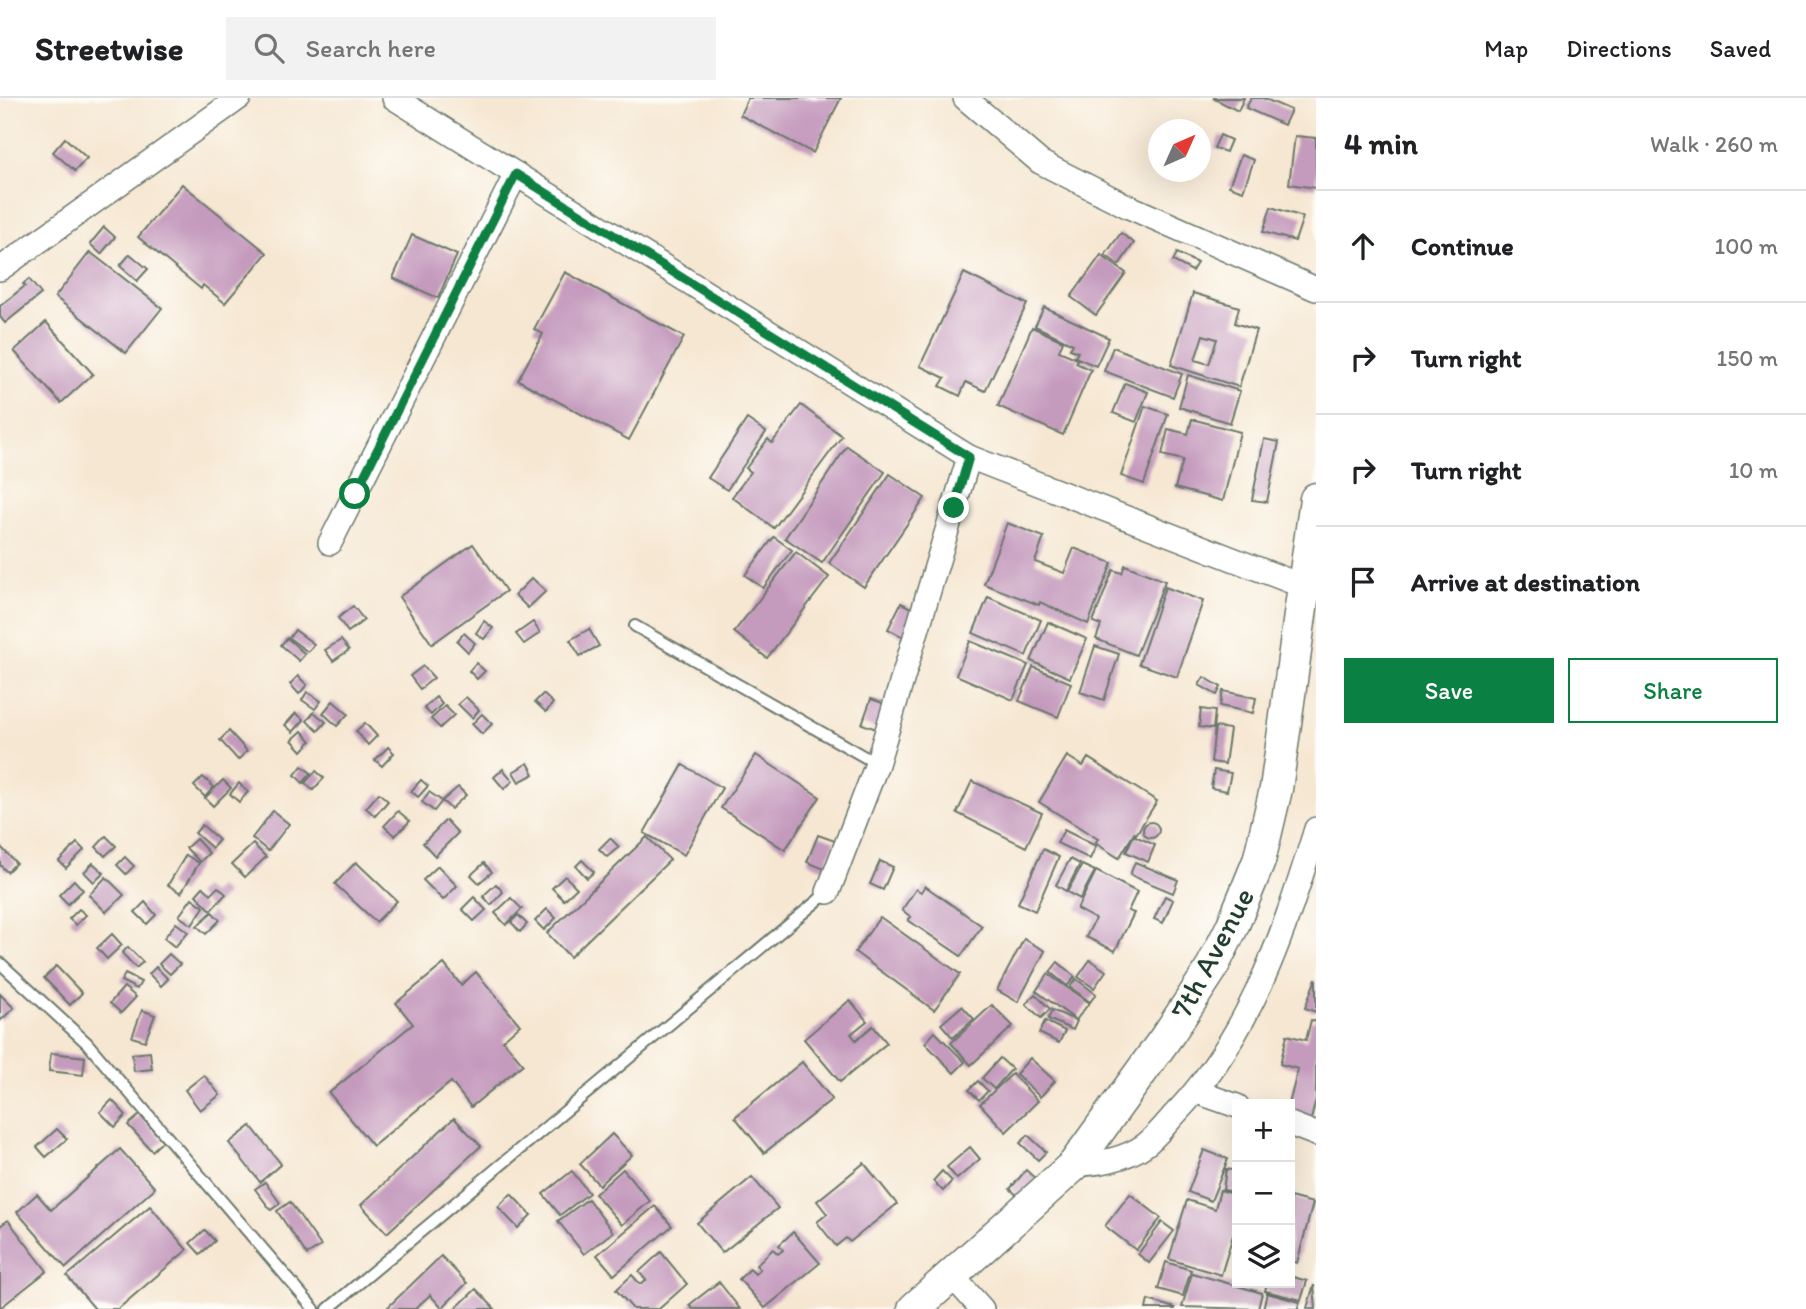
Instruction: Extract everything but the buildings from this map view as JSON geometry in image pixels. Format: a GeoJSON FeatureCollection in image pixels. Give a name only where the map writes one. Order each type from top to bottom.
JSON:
{"type":"FeatureCollection","features":[{"type":"Feature","properties":{"kind":"main road","name":"7th Avenue"},"geometry":{"type":"LineString","coordinates":[[914,1309],[953,1277],[1074,1166],[1210,971],[1232,928],[1259,862],[1276,789],[1316,499]]}},
{"type":"Feature","properties":{"kind":"street"},"geometry":{"type":"LineString","coordinates":[[0,269],[239,98]]}},
{"type":"Feature","properties":{"kind":"street"},"geometry":{"type":"LineString","coordinates":[[394,98],[969,457],[1305,587]]}},
{"type":"Feature","properties":{"kind":"street"},"geometry":{"type":"LineString","coordinates":[[965,98],[1040,162],[1127,205],[1316,289]]}},
{"type":"Feature","properties":{"kind":"street"},"geometry":{"type":"LineString","coordinates":[[330,543],[516,174]]}},
{"type":"Feature","properties":{"kind":"street"},"geometry":{"type":"LineString","coordinates":[[828,892],[877,764],[969,457]]}},
{"type":"Feature","properties":{"kind":"street"},"geometry":{"type":"LineString","coordinates":[[1074,1166],[1111,1161],[1146,1144],[1197,1091],[1244,1023],[1286,926],[1316,829]]}},
{"type":"Feature","properties":{"kind":"street"},"geometry":{"type":"LineString","coordinates":[[1197,1091],[1232,1104]]}},
{"type":"Feature","properties":{"kind":"street"},"geometry":{"type":"LineString","coordinates":[[1295,1126],[1316,1134]]}},
{"type":"Feature","properties":{"kind":"street"},"geometry":{"type":"LineString","coordinates":[[953,1277],[982,1309]]}},
{"type":"Feature","properties":{"kind":"lane"},"geometry":{"type":"LineString","coordinates":[[635,626],[877,764]]}},
{"type":"Feature","properties":{"kind":"lane"},"geometry":{"type":"LineString","coordinates":[[328,1309],[828,892]]}},
{"type":"Feature","properties":{"kind":"lane"},"geometry":{"type":"LineString","coordinates":[[0,963],[87,1043],[314,1309]]}},
{"type":"Feature","properties":{"kind":"route"},"geometry":{"type":"LineString","coordinates":[[355,494],[516,174],[969,457],[954,508]]}}]}
